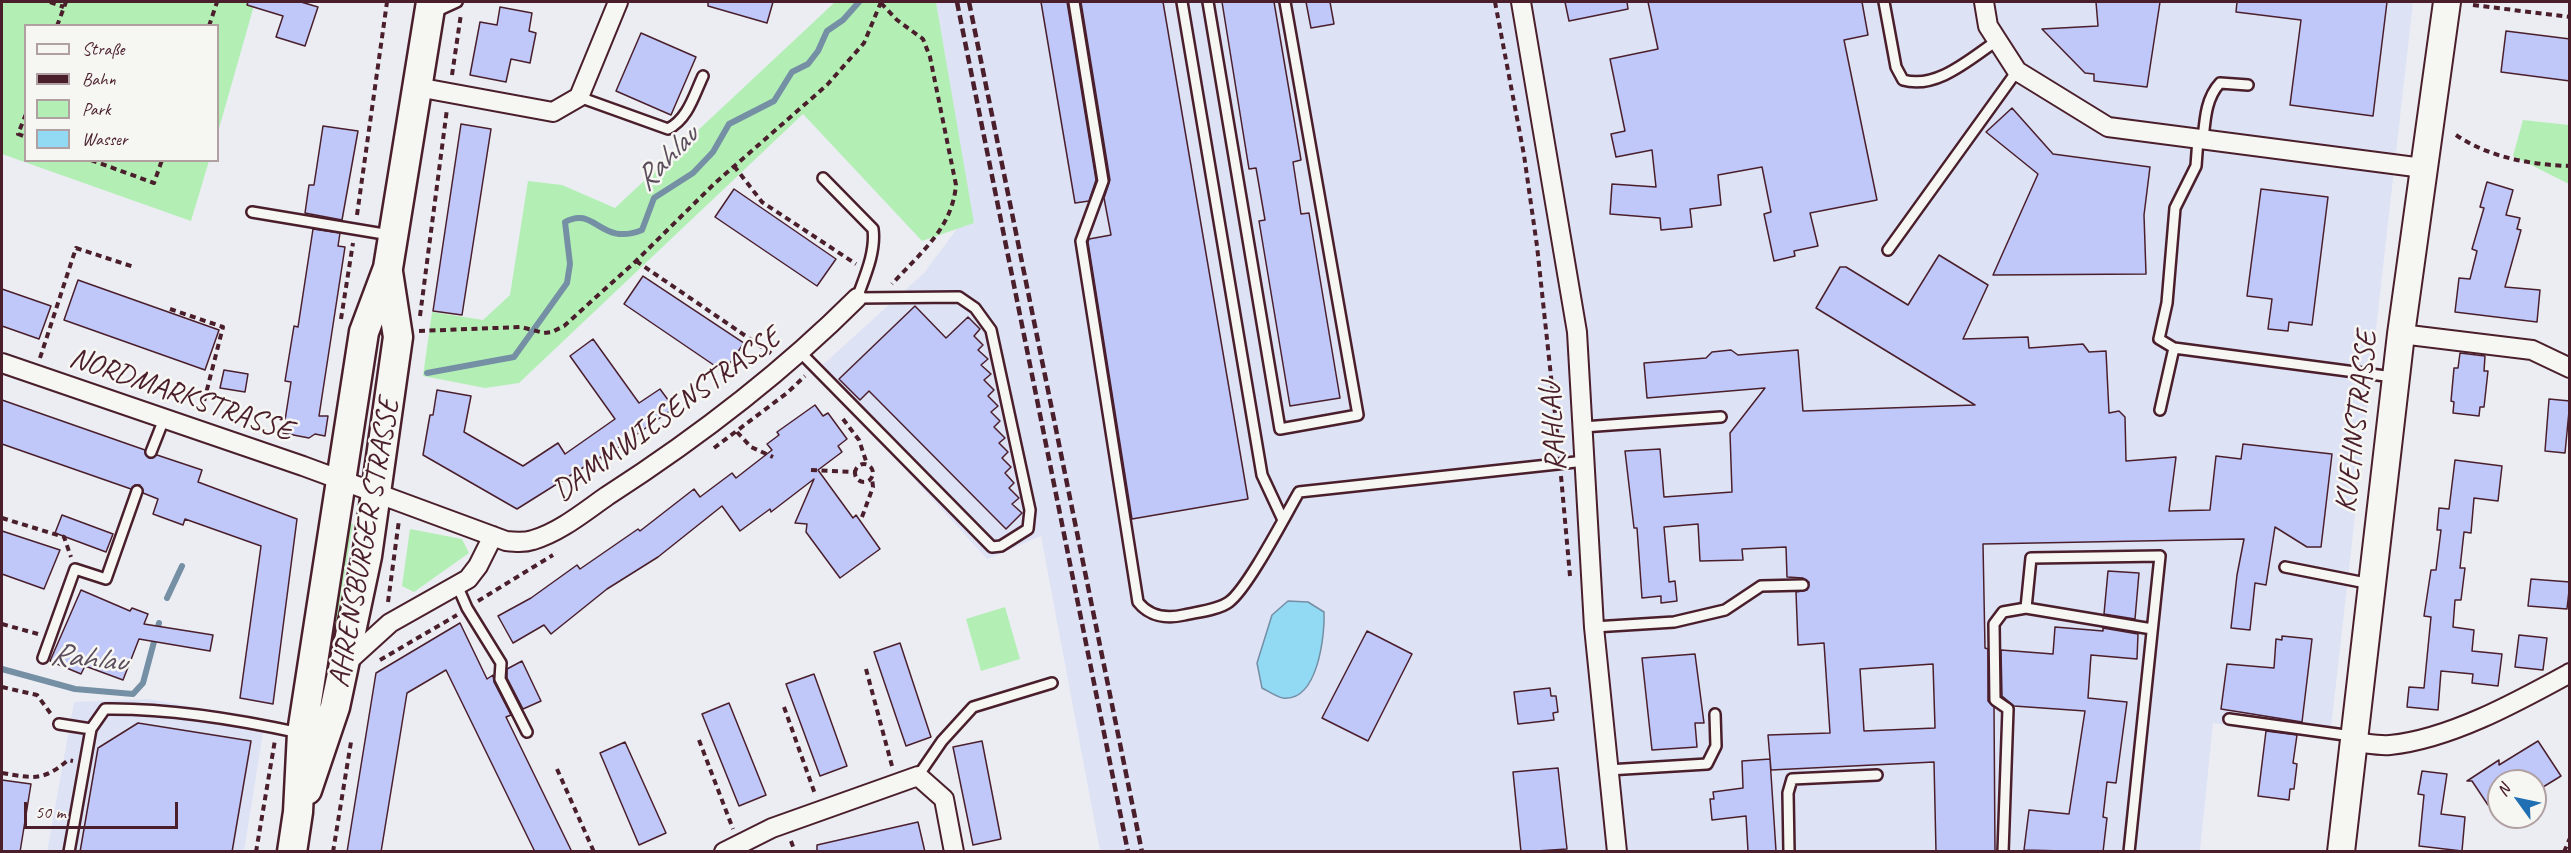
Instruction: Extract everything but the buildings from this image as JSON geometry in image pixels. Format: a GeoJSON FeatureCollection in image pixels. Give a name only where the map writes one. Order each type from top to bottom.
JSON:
{"type":"FeatureCollection","features":[{"type":"Feature","properties":{"kind":"main road","name":"AHRENSBURGER STRASSE"},"geometry":{"type":"LineString","coordinates":[[298,812],[289,730],[342,480],[364,332],[388,268],[430,8]]}},
{"type":"Feature","properties":{"kind":"main road","name":"AHRENSBURGER STRASSE"},"geometry":{"type":"LineString","coordinates":[[292,852],[298,812],[325,743],[346,663],[377,493],[398,337],[388,268]]}},
{"type":"Feature","properties":{"kind":"street"},"geometry":{"type":"LineString","coordinates":[[417,87],[553,112],[579,98],[618,2]]}},
{"type":"Feature","properties":{"kind":"street","name":"RAHLAU"},"geometry":{"type":"LineString","coordinates":[[1521,2],[1577,332],[1594,627],[1617,852]]}},
{"type":"Feature","properties":{"kind":"street"},"geometry":{"type":"LineString","coordinates":[[1984,2],[1988,26],[2017,71],[2108,127],[2423,168]]}},
{"type":"Feature","properties":{"kind":"street","name":"KUEHNSTRASSE"},"geometry":{"type":"LineString","coordinates":[[2341,852],[2395,377],[2448,2]]}},
{"type":"Feature","properties":{"kind":"street","name":"DAMMWIESENSTRASSE"},"geometry":{"type":"LineString","coordinates":[[377,493],[493,536],[518,542],[550,534],[698,434],[751,395],[795,358],[857,298]]}},
{"type":"Feature","properties":{"kind":"street"},"geometry":{"type":"LineString","coordinates":[[2401,334],[2532,350],[2570,368]]}},
{"type":"Feature","properties":{"kind":"street","name":"NORDMARKSTRASSE"},"geometry":{"type":"LineString","coordinates":[[2,363],[377,493]]}},
{"type":"Feature","properties":{"kind":"street"},"geometry":{"type":"LineString","coordinates":[[346,663],[390,623],[457,585],[474,572],[493,536]]}},
{"type":"Feature","properties":{"kind":"street"},"geometry":{"type":"LineString","coordinates":[[2354,739],[2390,745],[2437,733],[2508,705],[2570,673]]}},
{"type":"Feature","properties":{"kind":"street"},"geometry":{"type":"LineString","coordinates":[[731,848],[772,828],[918,776],[944,799],[954,852]]}},
{"type":"Feature","properties":{"kind":"lane"},"geometry":{"type":"LineString","coordinates":[[430,8],[457,2]]}},
{"type":"Feature","properties":{"kind":"lane"},"geometry":{"type":"LineString","coordinates":[[1074,2],[1103,182],[1082,242],[1138,602],[1144,609],[1160,616],[1178,616],[1228,602],[1243,585],[1299,492],[1585,460]]}},
{"type":"Feature","properties":{"kind":"lane"},"geometry":{"type":"LineString","coordinates":[[1182,2],[1262,475],[1283,520]]}},
{"type":"Feature","properties":{"kind":"lane"},"geometry":{"type":"LineString","coordinates":[[1208,2],[1280,429],[1358,415],[1285,2]]}},
{"type":"Feature","properties":{"kind":"lane"},"geometry":{"type":"LineString","coordinates":[[1884,2],[1896,67],[1903,80],[1916,84],[1951,73],[1998,40]]}},
{"type":"Feature","properties":{"kind":"lane"},"geometry":{"type":"LineString","coordinates":[[1888,250],[2017,71]]}},
{"type":"Feature","properties":{"kind":"lane"},"geometry":{"type":"LineString","coordinates":[[579,98],[668,129],[678,124],[685,114],[703,76]]}},
{"type":"Feature","properties":{"kind":"lane"},"geometry":{"type":"LineString","coordinates":[[2248,85],[2220,82],[2213,90],[2207,106],[2196,166],[2175,208],[2167,303],[2159,339],[2174,348],[2395,377]]}},
{"type":"Feature","properties":{"kind":"lane"},"geometry":{"type":"LineString","coordinates":[[795,358],[992,547],[1001,546],[1028,529],[1030,510],[991,330],[975,308],[959,297],[857,298],[869,267],[874,239],[873,229],[824,178]]}},
{"type":"Feature","properties":{"kind":"lane"},"geometry":{"type":"LineString","coordinates":[[252,212],[393,236]]}},
{"type":"Feature","properties":{"kind":"lane"},"geometry":{"type":"LineString","coordinates":[[2160,410],[2174,348]]}},
{"type":"Feature","properties":{"kind":"lane"},"geometry":{"type":"LineString","coordinates":[[1583,427],[1721,417]]}},
{"type":"Feature","properties":{"kind":"lane"},"geometry":{"type":"LineString","coordinates":[[151,452],[164,419]]}},
{"type":"Feature","properties":{"kind":"lane"},"geometry":{"type":"LineString","coordinates":[[43,658],[75,569],[106,579],[137,491]]}},
{"type":"Feature","properties":{"kind":"lane"},"geometry":{"type":"LineString","coordinates":[[2026,608],[2031,558],[2160,556],[2129,852]]}},
{"type":"Feature","properties":{"kind":"lane"},"geometry":{"type":"LineString","coordinates":[[2284,567],[2371,584]]}},
{"type":"Feature","properties":{"kind":"lane"},"geometry":{"type":"LineString","coordinates":[[457,585],[467,609],[501,663],[500,679],[527,732]]}},
{"type":"Feature","properties":{"kind":"lane"},"geometry":{"type":"LineString","coordinates":[[1594,627],[1674,622],[1725,610],[1761,586],[1803,585]]}},
{"type":"Feature","properties":{"kind":"lane"},"geometry":{"type":"LineString","coordinates":[[2003,852],[2004,755],[2008,709],[1995,700],[1994,624],[2003,612],[2026,608],[2152,629]]}},
{"type":"Feature","properties":{"kind":"lane"},"geometry":{"type":"LineString","coordinates":[[918,776],[942,741],[973,707],[1052,683]]}},
{"type":"Feature","properties":{"kind":"lane"},"geometry":{"type":"LineString","coordinates":[[69,852],[90,729],[105,709],[135,709],[289,730]]}},
{"type":"Feature","properties":{"kind":"lane"},"geometry":{"type":"LineString","coordinates":[[1608,770],[1707,764],[1716,746],[1715,714]]}},
{"type":"Feature","properties":{"kind":"lane"},"geometry":{"type":"LineString","coordinates":[[2229,719],[2354,739]]}},
{"type":"Feature","properties":{"kind":"lane"},"geometry":{"type":"LineString","coordinates":[[59,724],[90,729]]}},
{"type":"Feature","properties":{"kind":"lane"},"geometry":{"type":"LineString","coordinates":[[1789,852],[1788,793],[1792,779],[1877,775]]}},
{"type":"Feature","properties":{"kind":"path"},"geometry":{"type":"LineString","coordinates":[[50,2],[65,4],[58,24]]}},
{"type":"Feature","properties":{"kind":"path"},"geometry":{"type":"LineString","coordinates":[[210,24],[217,2]]}},
{"type":"Feature","properties":{"kind":"path"},"geometry":{"type":"LineString","coordinates":[[419,331],[513,327],[552,332],[564,326],[636,261],[734,166],[827,85],[864,43],[881,2],[897,20],[923,39],[930,57],[956,185],[954,203],[941,230],[879,298]]}},
{"type":"Feature","properties":{"kind":"path"},"geometry":{"type":"LineString","coordinates":[[1495,2],[1524,155],[1534,223],[1571,587]]}},
{"type":"Feature","properties":{"kind":"path"},"geometry":{"type":"LineString","coordinates":[[2473,5],[2570,16]]}},
{"type":"Feature","properties":{"kind":"path"},"geometry":{"type":"LineString","coordinates":[[24,119],[18,134],[24,136]]}},
{"type":"Feature","properties":{"kind":"path"},"geometry":{"type":"LineString","coordinates":[[2456,135],[2467,142],[2508,157],[2570,166]]}},
{"type":"Feature","properties":{"kind":"path"},"geometry":{"type":"LineString","coordinates":[[96,162],[154,183],[161,162]]}},
{"type":"Feature","properties":{"kind":"path"},"geometry":{"type":"LineString","coordinates":[[734,166],[762,202],[855,264],[869,267]]}},
{"type":"Feature","properties":{"kind":"path"},"geometry":{"type":"LineString","coordinates":[[34,375],[76,248],[134,267]]}},
{"type":"Feature","properties":{"kind":"path"},"geometry":{"type":"LineString","coordinates":[[636,261],[795,358]]}},
{"type":"Feature","properties":{"kind":"path"},"geometry":{"type":"LineString","coordinates":[[170,309],[224,327],[197,431]]}},
{"type":"Feature","properties":{"kind":"path"},"geometry":{"type":"LineString","coordinates":[[737,432],[752,447],[772,458]]}},
{"type":"Feature","properties":{"kind":"path"},"geometry":{"type":"LineString","coordinates":[[854,471],[859,465],[867,464],[873,472],[873,487],[862,517]]}},
{"type":"Feature","properties":{"kind":"path"},"geometry":{"type":"LineString","coordinates":[[811,470],[854,471]]}},
{"type":"Feature","properties":{"kind":"path"},"geometry":{"type":"LineString","coordinates":[[854,471],[861,482],[867,482],[872,478]]}},
{"type":"Feature","properties":{"kind":"path"},"geometry":{"type":"LineString","coordinates":[[2,518],[64,537],[75,569]]}},
{"type":"Feature","properties":{"kind":"path"},"geometry":{"type":"LineString","coordinates":[[2,624],[50,637]]}},
{"type":"Feature","properties":{"kind":"path"},"geometry":{"type":"LineString","coordinates":[[866,669],[896,784]]}},
{"type":"Feature","properties":{"kind":"path"},"geometry":{"type":"LineString","coordinates":[[2,687],[37,695],[59,724]]}},
{"type":"Feature","properties":{"kind":"path"},"geometry":{"type":"LineString","coordinates":[[784,707],[821,811]]}},
{"type":"Feature","properties":{"kind":"path"},"geometry":{"type":"LineString","coordinates":[[256,852],[289,730]]}},
{"type":"Feature","properties":{"kind":"path"},"geometry":{"type":"LineString","coordinates":[[333,852],[352,730]]}},
{"type":"Feature","properties":{"kind":"path"},"geometry":{"type":"LineString","coordinates":[[699,740],[731,848]]}},
{"type":"Feature","properties":{"kind":"path"},"geometry":{"type":"LineString","coordinates":[[2,773],[33,778],[53,774],[68,760],[84,763]]}},
{"type":"Feature","properties":{"kind":"path"},"geometry":{"type":"LineString","coordinates":[[557,769],[594,852]]}},
{"type":"Feature","properties":{"kind":"path"},"geometry":{"type":"LineString","coordinates":[[2564,852],[2570,838]]}},
{"type":"Feature","properties":{"kind":"shaded area"},"geometry":{"type":"Polygon","coordinates":[[[936,2],[2413,2],[2330,737],[2213,723],[2200,851],[1100,851],[1041,536],[987,559],[816,371],[924,273],[971,210],[936,2]]]}},
{"type":"Feature","properties":{"kind":"shaded area"},"geometry":{"type":"Polygon","coordinates":[[[148,699],[265,720],[244,851],[47,852],[74,702],[148,699]]]}},
{"type":"Feature","properties":{"kind":"green space"},"geometry":{"type":"Polygon","coordinates":[[[2,2],[255,2],[219,128],[219,24],[24,24],[24,162],[2,154],[2,2]]]}},
{"type":"Feature","properties":{"kind":"green space"},"geometry":{"type":"Polygon","coordinates":[[[835,2],[936,2],[974,223],[922,241],[803,114],[519,383],[485,388],[423,376],[432,312],[483,320],[510,295],[528,181],[562,185],[615,208],[835,2]]]}},
{"type":"Feature","properties":{"kind":"green space"},"geometry":{"type":"Polygon","coordinates":[[[2523,120],[2569,125],[2569,184],[2513,156],[2523,120]]]}},
{"type":"Feature","properties":{"kind":"green space"},"geometry":{"type":"Polygon","coordinates":[[[25,162],[209,162],[191,221],[25,162]]]}},
{"type":"Feature","properties":{"kind":"green space"},"geometry":{"type":"Polygon","coordinates":[[[346,523],[353,524],[333,646],[331,680],[322,678],[346,523]]]}},
{"type":"Feature","properties":{"kind":"green space"},"geometry":{"type":"Polygon","coordinates":[[[410,529],[462,539],[469,553],[414,592],[402,586],[410,529]]]}},
{"type":"Feature","properties":{"kind":"green space"},"geometry":{"type":"Polygon","coordinates":[[[1005,607],[1020,659],[981,671],[966,619],[1005,607]]]}},
{"type":"Feature","properties":{"kind":"water"},"geometry":{"type":"Polygon","coordinates":[[[1288,601],[1308,602],[1324,612],[1324,622],[1321,650],[1312,679],[1295,696],[1283,698],[1262,688],[1257,663],[1272,615],[1288,601]]]}},
{"type":"Feature","properties":{"kind":"waterway","name":"Rahlau"},"geometry":{"type":"LineString","coordinates":[[427,373],[514,357],[567,283],[570,264],[565,222],[575,218],[584,218],[616,234],[628,234],[642,230],[654,198],[693,173],[713,152],[729,124],[774,101],[792,72],[808,64],[818,51],[827,31],[843,20],[859,2]]}},
{"type":"Feature","properties":{"kind":"waterway","name":"Rahlau"},"geometry":{"type":"LineString","coordinates":[[167,598],[182,566]]}},
{"type":"Feature","properties":{"kind":"waterway","name":"Rahlau"},"geometry":{"type":"LineString","coordinates":[[2,669],[75,689],[133,694],[143,683],[159,623]]}},
{"type":"Feature","properties":{"kind":"railway"},"geometry":{"type":"LineString","coordinates":[[957,2],[1128,852]]}},
{"type":"Feature","properties":{"kind":"railway"},"geometry":{"type":"LineString","coordinates":[[969,2],[1142,852]]}}]}
